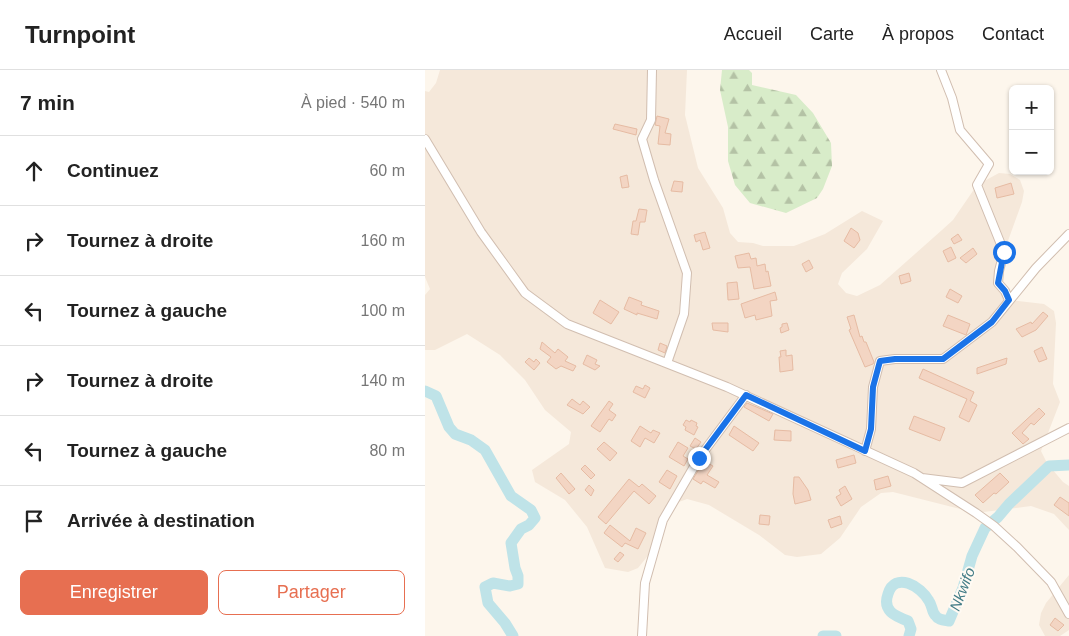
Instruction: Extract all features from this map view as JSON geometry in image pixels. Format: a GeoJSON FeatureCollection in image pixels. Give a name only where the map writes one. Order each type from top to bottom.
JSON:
{"type":"FeatureCollection","features":[{"type":"Feature","properties":{"kind":"street"},"geometry":{"type":"LineString","coordinates":[[651,70],[651,120],[642,139],[654,180],[687,273],[684,314],[667,363]]}},
{"type":"Feature","properties":{"kind":"street"},"geometry":{"type":"LineString","coordinates":[[941,70],[960,130],[989,164],[977,185],[1004,252],[998,283],[1005,291],[1009,300]]}},
{"type":"Feature","properties":{"kind":"street"},"geometry":{"type":"LineString","coordinates":[[425,139],[481,232],[525,294],[567,324],[746,395],[921,478],[995,526],[1051,582],[1069,614]]}},
{"type":"Feature","properties":{"kind":"street"},"geometry":{"type":"LineString","coordinates":[[865,451],[871,429],[873,387],[880,361],[895,359],[943,359],[992,322],[1036,268],[1069,234]]}},
{"type":"Feature","properties":{"kind":"street"},"geometry":{"type":"LineString","coordinates":[[642,636],[645,584],[663,520],[699,458],[746,395]]}},
{"type":"Feature","properties":{"kind":"street"},"geometry":{"type":"LineString","coordinates":[[921,478],[962,482],[1069,428]]}},
{"type":"Feature","properties":{"kind":"shaded area"},"geometry":{"type":"Polygon","coordinates":[[[440,70],[687,70],[685,115],[698,168],[723,208],[730,233],[738,242],[763,246],[794,246],[825,234],[862,211],[883,221],[867,249],[842,273],[838,284],[846,293],[857,296],[880,285],[953,220],[977,185],[999,173],[1009,174],[1020,180],[1024,191],[1022,202],[1004,252],[998,283],[1009,300],[1044,304],[1054,311],[1056,323],[1053,384],[1060,402],[1041,451],[1047,463],[1063,482],[1069,486],[1069,530],[1054,514],[1031,506],[976,513],[893,492],[881,493],[861,507],[840,538],[821,554],[797,557],[785,555],[759,535],[709,505],[687,499],[676,503],[655,547],[638,568],[628,572],[605,568],[587,527],[565,500],[535,482],[532,470],[569,444],[571,432],[545,410],[525,380],[500,355],[467,334],[435,350],[425,350],[425,295],[430,289],[425,277],[425,91],[429,92],[436,83],[440,70]]]}},
{"type":"Feature","properties":{"kind":"shaded area"},"geometry":{"type":"Polygon","coordinates":[[[1069,575],[1069,630],[1060,636],[1045,636],[1039,625],[1041,613],[1046,603],[1069,575]]]}},
{"type":"Feature","properties":{"kind":"green space"},"geometry":{"type":"Polygon","coordinates":[[[722,70],[749,70],[752,73],[752,85],[796,95],[813,113],[831,143],[832,166],[823,189],[817,198],[786,213],[750,203],[735,185],[728,161],[728,127],[720,90],[722,70]]]}},
{"type":"Feature","properties":{"kind":"building"},"geometry":{"type":"Polygon","coordinates":[[[657,116],[669,119],[665,133],[671,134],[670,145],[658,144],[660,126],[655,125],[657,116]]]}},
{"type":"Feature","properties":{"kind":"building"},"geometry":{"type":"Polygon","coordinates":[[[615,124],[637,129],[636,135],[613,129],[615,124]]]}},
{"type":"Feature","properties":{"kind":"building"},"geometry":{"type":"Polygon","coordinates":[[[627,175],[629,187],[622,188],[620,177],[627,175]]]}},
{"type":"Feature","properties":{"kind":"building"},"geometry":{"type":"Polygon","coordinates":[[[674,181],[683,182],[682,192],[671,191],[674,181]]]}},
{"type":"Feature","properties":{"kind":"building"},"geometry":{"type":"Polygon","coordinates":[[[1011,183],[1014,194],[997,198],[995,188],[1011,183]]]}},
{"type":"Feature","properties":{"kind":"building"},"geometry":{"type":"Polygon","coordinates":[[[639,209],[647,210],[645,222],[640,222],[638,235],[631,234],[633,221],[636,221],[639,209]]]}},
{"type":"Feature","properties":{"kind":"building"},"geometry":{"type":"Polygon","coordinates":[[[851,228],[858,233],[860,240],[854,248],[844,241],[851,228]]]}},
{"type":"Feature","properties":{"kind":"building"},"geometry":{"type":"Polygon","coordinates":[[[705,232],[710,248],[703,250],[700,240],[696,242],[694,235],[705,232]]]}},
{"type":"Feature","properties":{"kind":"building"},"geometry":{"type":"Polygon","coordinates":[[[958,234],[962,240],[954,244],[951,239],[958,234]]]}},
{"type":"Feature","properties":{"kind":"building"},"geometry":{"type":"Polygon","coordinates":[[[951,247],[956,258],[948,262],[943,251],[951,247]]]}},
{"type":"Feature","properties":{"kind":"building"},"geometry":{"type":"Polygon","coordinates":[[[973,248],[977,254],[966,263],[960,258],[973,248]]]}},
{"type":"Feature","properties":{"kind":"building"},"geometry":{"type":"Polygon","coordinates":[[[749,253],[751,259],[756,258],[757,266],[765,264],[771,286],[754,289],[750,267],[738,268],[735,256],[749,253]]]}},
{"type":"Feature","properties":{"kind":"building"},"geometry":{"type":"Polygon","coordinates":[[[809,260],[813,268],[806,272],[802,264],[809,260]]]}},
{"type":"Feature","properties":{"kind":"building"},"geometry":{"type":"Polygon","coordinates":[[[909,273],[911,281],[901,284],[899,276],[909,273]]]}},
{"type":"Feature","properties":{"kind":"building"},"geometry":{"type":"Polygon","coordinates":[[[737,282],[739,299],[728,300],[727,283],[737,282]]]}},
{"type":"Feature","properties":{"kind":"building"},"geometry":{"type":"Polygon","coordinates":[[[950,289],[962,296],[958,303],[946,297],[950,289]]]}},
{"type":"Feature","properties":{"kind":"building"},"geometry":{"type":"Polygon","coordinates":[[[775,292],[777,300],[770,301],[772,316],[756,320],[755,315],[745,318],[741,304],[775,292]]]}},
{"type":"Feature","properties":{"kind":"building"},"geometry":{"type":"Polygon","coordinates":[[[629,297],[642,302],[641,305],[659,311],[657,319],[637,313],[637,315],[624,309],[629,297]]]}},
{"type":"Feature","properties":{"kind":"building"},"geometry":{"type":"Polygon","coordinates":[[[600,300],[619,312],[611,324],[593,313],[600,300]]]}},
{"type":"Feature","properties":{"kind":"building"},"geometry":{"type":"Polygon","coordinates":[[[1043,312],[1048,316],[1036,330],[1022,337],[1016,329],[1031,322],[1032,324],[1043,312]]]}},
{"type":"Feature","properties":{"kind":"building"},"geometry":{"type":"Polygon","coordinates":[[[854,315],[860,337],[862,336],[864,342],[866,342],[874,362],[865,367],[849,330],[851,329],[847,317],[854,315]]]}},
{"type":"Feature","properties":{"kind":"building"},"geometry":{"type":"Polygon","coordinates":[[[948,315],[970,324],[966,335],[943,326],[948,315]]]}},
{"type":"Feature","properties":{"kind":"building"},"geometry":{"type":"Polygon","coordinates":[[[712,323],[728,323],[728,332],[713,330],[712,323]]]}},
{"type":"Feature","properties":{"kind":"building"},"geometry":{"type":"Polygon","coordinates":[[[787,323],[789,330],[781,333],[780,328],[782,324],[787,323]]]}},
{"type":"Feature","properties":{"kind":"building"},"geometry":{"type":"Polygon","coordinates":[[[542,342],[555,353],[558,349],[568,357],[565,361],[576,366],[573,371],[561,366],[556,369],[547,362],[551,357],[540,349],[542,342]]]}},
{"type":"Feature","properties":{"kind":"building"},"geometry":{"type":"Polygon","coordinates":[[[660,343],[667,346],[665,353],[658,350],[660,343]]]}},
{"type":"Feature","properties":{"kind":"building"},"geometry":{"type":"Polygon","coordinates":[[[1042,347],[1047,359],[1039,362],[1034,351],[1042,347]]]}},
{"type":"Feature","properties":{"kind":"building"},"geometry":{"type":"Polygon","coordinates":[[[786,350],[786,356],[792,355],[793,370],[780,372],[780,351],[786,350]]]}},
{"type":"Feature","properties":{"kind":"building"},"geometry":{"type":"Polygon","coordinates":[[[587,355],[597,360],[595,364],[600,366],[595,370],[583,364],[587,355]]]}},
{"type":"Feature","properties":{"kind":"building"},"geometry":{"type":"Polygon","coordinates":[[[529,358],[534,362],[536,359],[540,363],[534,370],[525,362],[529,358]]]}},
{"type":"Feature","properties":{"kind":"building"},"geometry":{"type":"Polygon","coordinates":[[[1007,358],[1006,364],[977,374],[977,368],[1007,358]]]}},
{"type":"Feature","properties":{"kind":"building"},"geometry":{"type":"Polygon","coordinates":[[[923,369],[974,392],[970,401],[977,405],[969,422],[959,417],[967,399],[919,378],[923,369]]]}},
{"type":"Feature","properties":{"kind":"building"},"geometry":{"type":"Polygon","coordinates":[[[645,385],[650,388],[645,398],[633,392],[636,386],[643,389],[645,385]]]}},
{"type":"Feature","properties":{"kind":"building"},"geometry":{"type":"Polygon","coordinates":[[[572,399],[580,405],[583,401],[590,407],[583,414],[567,405],[572,399]]]}},
{"type":"Feature","properties":{"kind":"building"},"geometry":{"type":"Polygon","coordinates":[[[609,401],[613,404],[609,410],[616,415],[612,421],[609,419],[600,432],[591,426],[609,401]]]}},
{"type":"Feature","properties":{"kind":"building"},"geometry":{"type":"Polygon","coordinates":[[[747,403],[773,414],[769,421],[744,407],[747,403]]]}},
{"type":"Feature","properties":{"kind":"building"},"geometry":{"type":"Polygon","coordinates":[[[1039,408],[1045,414],[1034,425],[1031,423],[1022,433],[1029,439],[1023,444],[1012,433],[1039,408]]]}},
{"type":"Feature","properties":{"kind":"building"},"geometry":{"type":"Polygon","coordinates":[[[914,416],[945,428],[940,441],[909,429],[914,416]]]}},
{"type":"Feature","properties":{"kind":"building"},"geometry":{"type":"Polygon","coordinates":[[[686,420],[697,423],[696,426],[698,427],[694,435],[685,430],[686,427],[683,425],[686,420]]]}},
{"type":"Feature","properties":{"kind":"building"},"geometry":{"type":"Polygon","coordinates":[[[640,426],[651,433],[653,430],[660,433],[654,443],[645,438],[640,447],[631,441],[640,426]]]}},
{"type":"Feature","properties":{"kind":"building"},"geometry":{"type":"Polygon","coordinates":[[[734,426],[759,443],[753,451],[729,435],[734,426]]]}},
{"type":"Feature","properties":{"kind":"building"},"geometry":{"type":"Polygon","coordinates":[[[775,430],[791,431],[791,441],[774,440],[775,430]]]}},
{"type":"Feature","properties":{"kind":"building"},"geometry":{"type":"Polygon","coordinates":[[[695,438],[701,442],[696,449],[690,446],[695,438]]]}},
{"type":"Feature","properties":{"kind":"building"},"geometry":{"type":"Polygon","coordinates":[[[604,442],[617,453],[610,461],[597,449],[604,442]]]}},
{"type":"Feature","properties":{"kind":"building"},"geometry":{"type":"Polygon","coordinates":[[[678,442],[688,448],[683,456],[688,459],[684,466],[669,457],[678,442]]]}},
{"type":"Feature","properties":{"kind":"building"},"geometry":{"type":"Polygon","coordinates":[[[854,455],[856,463],[838,468],[836,460],[854,455]]]}},
{"type":"Feature","properties":{"kind":"building"},"geometry":{"type":"Polygon","coordinates":[[[704,461],[713,466],[707,475],[719,482],[715,488],[703,481],[701,484],[693,479],[704,461]]]}},
{"type":"Feature","properties":{"kind":"building"},"geometry":{"type":"Polygon","coordinates":[[[585,465],[595,475],[591,479],[581,469],[585,465]]]}},
{"type":"Feature","properties":{"kind":"building"},"geometry":{"type":"Polygon","coordinates":[[[667,470],[677,476],[670,489],[659,482],[667,470]]]}},
{"type":"Feature","properties":{"kind":"building"},"geometry":{"type":"Polygon","coordinates":[[[561,473],[575,489],[569,494],[556,478],[561,473]]]}},
{"type":"Feature","properties":{"kind":"building"},"geometry":{"type":"Polygon","coordinates":[[[1000,473],[1009,482],[983,503],[975,495],[1000,473]]]}},
{"type":"Feature","properties":{"kind":"building"},"geometry":{"type":"Polygon","coordinates":[[[888,476],[891,486],[876,490],[874,480],[888,476]]]}},
{"type":"Feature","properties":{"kind":"building"},"geometry":{"type":"Polygon","coordinates":[[[794,477],[799,477],[808,490],[811,500],[795,504],[793,494],[794,477]]]}},
{"type":"Feature","properties":{"kind":"building"},"geometry":{"type":"Polygon","coordinates":[[[629,479],[639,487],[642,484],[656,496],[649,504],[634,491],[606,524],[598,517],[629,479]]]}},
{"type":"Feature","properties":{"kind":"building"},"geometry":{"type":"Polygon","coordinates":[[[589,485],[594,490],[591,496],[585,490],[589,485]]]}},
{"type":"Feature","properties":{"kind":"building"},"geometry":{"type":"Polygon","coordinates":[[[845,486],[852,499],[841,506],[836,497],[841,494],[839,490],[845,486]]]}},
{"type":"Feature","properties":{"kind":"building"},"geometry":{"type":"Polygon","coordinates":[[[1060,497],[1069,503],[1069,516],[1054,505],[1060,497]]]}},
{"type":"Feature","properties":{"kind":"building"},"geometry":{"type":"Polygon","coordinates":[[[760,515],[770,516],[769,525],[759,524],[760,515]]]}},
{"type":"Feature","properties":{"kind":"building"},"geometry":{"type":"Polygon","coordinates":[[[840,516],[842,524],[831,528],[828,520],[840,516]]]}},
{"type":"Feature","properties":{"kind":"building"},"geometry":{"type":"Polygon","coordinates":[[[610,525],[630,541],[636,528],[646,533],[638,549],[625,543],[622,547],[604,533],[610,525]]]}},
{"type":"Feature","properties":{"kind":"building"},"geometry":{"type":"Polygon","coordinates":[[[620,552],[624,555],[618,562],[614,559],[620,552]]]}},
{"type":"Feature","properties":{"kind":"building"},"geometry":{"type":"Polygon","coordinates":[[[1055,618],[1064,625],[1058,631],[1050,625],[1055,618]]]}},
{"type":"Feature","properties":{"kind":"waterway","name":"Nkwifo"},"geometry":{"type":"LineString","coordinates":[[425,391],[436,396],[449,427],[455,434],[471,440],[485,450],[511,496],[531,510],[535,518],[529,525],[521,529],[511,543],[518,584],[510,586],[493,583],[485,587],[488,603],[513,636]]}},
{"type":"Feature","properties":{"kind":"waterway","name":"Nkwifo"},"geometry":{"type":"LineString","coordinates":[[909,636],[911,629],[908,621],[894,615],[888,609],[887,600],[891,587],[896,583],[902,582],[914,586],[925,595],[936,617],[949,621],[963,588],[972,556],[985,528],[1049,466],[1069,465]]}},
{"type":"Feature","properties":{"kind":"waterway","name":"Nkwifo"},"geometry":{"type":"LineString","coordinates":[[823,636],[836,636]]}},
{"type":"Feature","properties":{"kind":"route"},"geometry":{"type":"LineString","coordinates":[[699,458],[746,395],[865,451],[871,429],[873,387],[880,361],[895,359],[943,359],[992,322],[1009,300],[1005,291],[998,283],[1004,252]]}}]}
